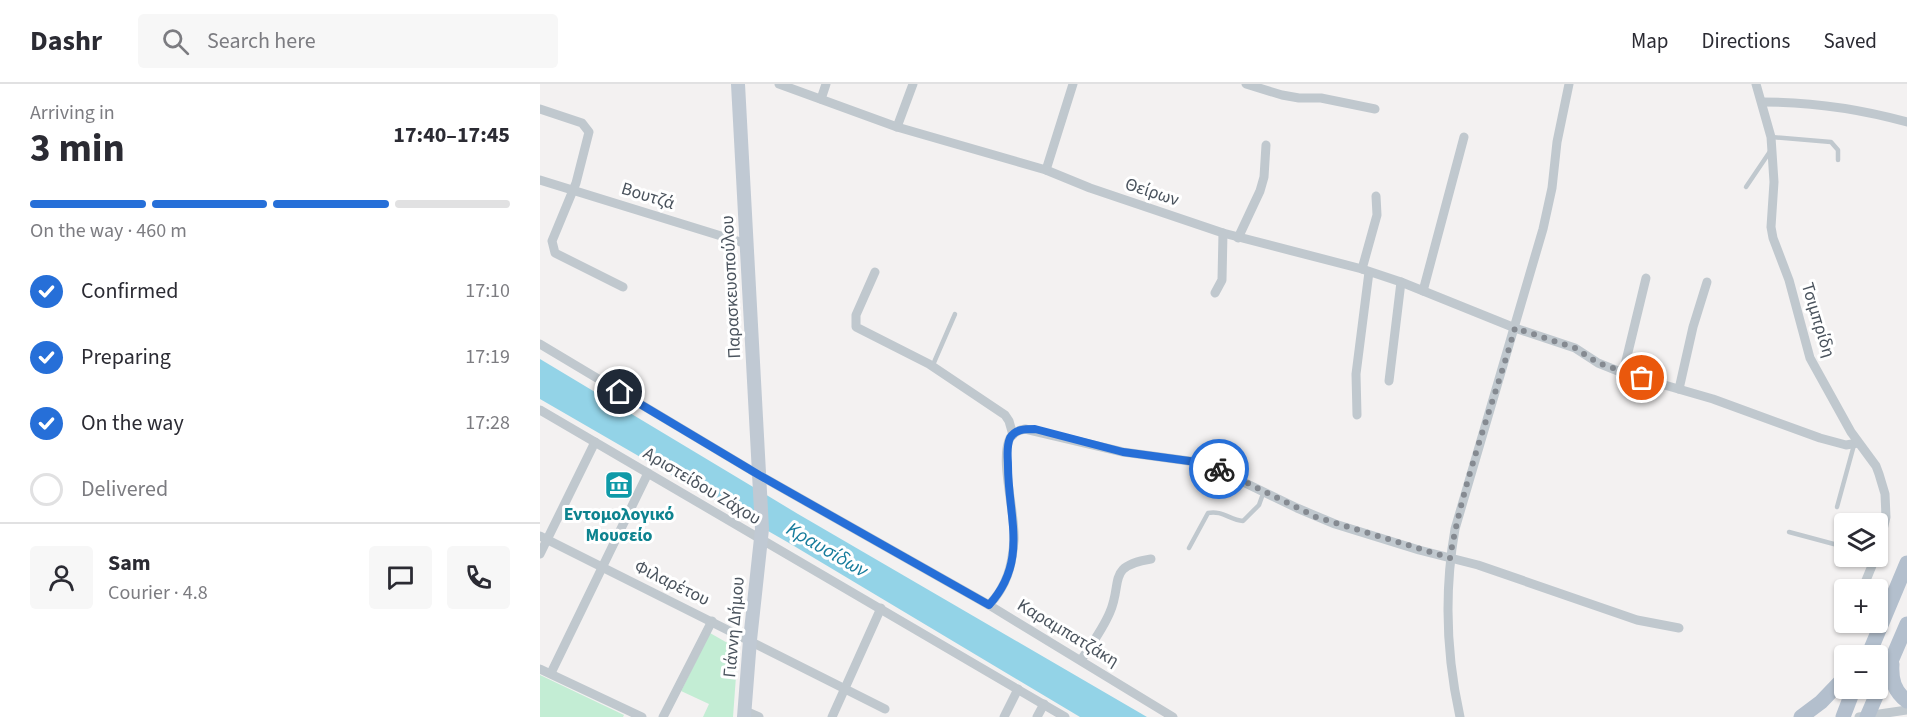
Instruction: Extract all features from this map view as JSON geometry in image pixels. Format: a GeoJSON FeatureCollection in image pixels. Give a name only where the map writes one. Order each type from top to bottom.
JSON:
{"type":"FeatureCollection","features":[{"type":"Feature","properties":{"kind":"main road"},"geometry":{"type":"LineString","coordinates":[[1872,645],[1907,563]]}},
{"type":"Feature","properties":{"kind":"main road"},"geometry":{"type":"LineString","coordinates":[[1865,716],[1907,624]]}},
{"type":"Feature","properties":{"kind":"main road"},"geometry":{"type":"LineString","coordinates":[[1869,645],[1876,635]]}},
{"type":"Feature","properties":{"kind":"main road"},"geometry":{"type":"LineString","coordinates":[[1892,658],[1891,678],[1907,701]]}},
{"type":"Feature","properties":{"kind":"main road"},"geometry":{"type":"LineString","coordinates":[[1801,717],[1834,688]]}},
{"type":"Feature","properties":{"kind":"main road"},"geometry":{"type":"LineString","coordinates":[[1843,717],[1850,699]]}},
{"type":"Feature","properties":{"kind":"street","name":"Παρασκευοπούλου"},"geometry":{"type":"LineString","coordinates":[[738,84],[762,535]]}},
{"type":"Feature","properties":{"kind":"street","name":"Θείρων"},"geometry":{"type":"LineString","coordinates":[[779,84],[897,127],[1046,170],[1100,192],[1223,233],[1401,282],[1515,328],[1575,348],[1598,363],[1623,373],[1745,410],[1820,438],[1856,444]]}},
{"type":"Feature","properties":{"kind":"street"},"geometry":{"type":"LineString","coordinates":[[821,99],[826,84]]}},
{"type":"Feature","properties":{"kind":"street"},"geometry":{"type":"LineString","coordinates":[[897,127],[913,84]]}},
{"type":"Feature","properties":{"kind":"street"},"geometry":{"type":"LineString","coordinates":[[1046,170],[1073,84]]}},
{"type":"Feature","properties":{"kind":"street"},"geometry":{"type":"LineString","coordinates":[[1246,84],[1282,95],[1321,98],[1375,109]]}},
{"type":"Feature","properties":{"kind":"street"},"geometry":{"type":"LineString","coordinates":[[1460,717],[1448,648],[1447,608],[1450,558],[1465,491],[1515,328],[1547,212],[1555,168],[1556,147],[1569,84]]}},
{"type":"Feature","properties":{"kind":"street","name":"Τσιμπρίδη"},"geometry":{"type":"LineString","coordinates":[[1756,84],[1771,137],[1773,238],[1789,280],[1810,358],[1856,444],[1876,466],[1885,494],[1886,513]]}},
{"type":"Feature","properties":{"kind":"street"},"geometry":{"type":"LineString","coordinates":[[1762,102],[1795,102],[1830,106],[1907,122]]}},
{"type":"Feature","properties":{"kind":"street"},"geometry":{"type":"LineString","coordinates":[[540,109],[582,123],[589,132],[573,190],[552,241],[555,253],[622,287]]}},
{"type":"Feature","properties":{"kind":"street"},"geometry":{"type":"LineString","coordinates":[[1423,291],[1464,137]]}},
{"type":"Feature","properties":{"kind":"street"},"geometry":{"type":"LineString","coordinates":[[1239,238],[1260,191],[1264,177],[1266,145]]}},
{"type":"Feature","properties":{"kind":"street","name":"Βουτζά"},"geometry":{"type":"LineString","coordinates":[[540,180],[747,244]]}},
{"type":"Feature","properties":{"kind":"street"},"geometry":{"type":"LineString","coordinates":[[1357,416],[1356,374],[1365,271],[1377,215],[1376,196]]}},
{"type":"Feature","properties":{"kind":"street"},"geometry":{"type":"LineString","coordinates":[[1215,293],[1222,280],[1223,233]]}},
{"type":"Feature","properties":{"kind":"street"},"geometry":{"type":"LineString","coordinates":[[874,272],[856,315],[856,327],[932,367],[1005,416],[1013,435]]}},
{"type":"Feature","properties":{"kind":"street"},"geometry":{"type":"LineString","coordinates":[[1623,373],[1646,278]]}},
{"type":"Feature","properties":{"kind":"street"},"geometry":{"type":"LineString","coordinates":[[1389,381],[1401,282]]}},
{"type":"Feature","properties":{"kind":"street"},"geometry":{"type":"LineString","coordinates":[[1679,389],[1693,327],[1707,282]]}},
{"type":"Feature","properties":{"kind":"street","name":"Καραμπατζάκη"},"geometry":{"type":"LineString","coordinates":[[540,344],[760,481],[989,605],[1173,717]]}},
{"type":"Feature","properties":{"kind":"street","name":"Αριστείδου Ζάχου"},"geometry":{"type":"LineString","coordinates":[[540,410],[648,473],[762,535],[880,608],[1065,717]]}},
{"type":"Feature","properties":{"kind":"street"},"geometry":{"type":"LineString","coordinates":[[989,605],[1001,590],[1011,566],[1014,534],[1008,446],[1013,435],[1020,430],[1035,429],[1123,452],[1204,463],[1316,517],[1478,565],[1637,620],[1679,628]]}},
{"type":"Feature","properties":{"kind":"street"},"geometry":{"type":"LineString","coordinates":[[540,554],[544,538],[594,442]]}},
{"type":"Feature","properties":{"kind":"street"},"geometry":{"type":"LineString","coordinates":[[551,674],[648,473]]}},
{"type":"Feature","properties":{"kind":"street","name":"Γιάννη Δήμου"},"geometry":{"type":"LineString","coordinates":[[745,714],[750,640],[762,535]]}},
{"type":"Feature","properties":{"kind":"street","name":"Φιλαρέτου"},"geometry":{"type":"LineString","coordinates":[[544,538],[885,709]]}},
{"type":"Feature","properties":{"kind":"street"},"geometry":{"type":"LineString","coordinates":[[1082,660],[1110,612],[1120,573],[1132,563],[1151,560]]}},
{"type":"Feature","properties":{"kind":"street"},"geometry":{"type":"LineString","coordinates":[[832,717],[880,608]]}},
{"type":"Feature","properties":{"kind":"street"},"geometry":{"type":"LineString","coordinates":[[663,717],[712,621]]}},
{"type":"Feature","properties":{"kind":"street"},"geometry":{"type":"LineString","coordinates":[[540,669],[642,717]]}},
{"type":"Feature","properties":{"kind":"street"},"geometry":{"type":"LineString","coordinates":[[1004,717],[1018,688]]}},
{"type":"Feature","properties":{"kind":"street"},"geometry":{"type":"LineString","coordinates":[[1037,717],[1044,704]]}},
{"type":"Feature","properties":{"kind":"street"},"geometry":{"type":"LineString","coordinates":[[1865,716],[1907,710]]}},
{"type":"Feature","properties":{"kind":"street"},"geometry":{"type":"LineString","coordinates":[[745,714],[759,717]]}},
{"type":"Feature","properties":{"kind":"lane"},"geometry":{"type":"LineString","coordinates":[[1771,137],[1831,142],[1838,150],[1838,160]]}},
{"type":"Feature","properties":{"kind":"lane"},"geometry":{"type":"LineString","coordinates":[[1746,187],[1772,148]]}},
{"type":"Feature","properties":{"kind":"lane"},"geometry":{"type":"LineString","coordinates":[[932,367],[955,314]]}},
{"type":"Feature","properties":{"kind":"lane"},"geometry":{"type":"LineString","coordinates":[[1837,507],[1856,444]]}},
{"type":"Feature","properties":{"kind":"lane"},"geometry":{"type":"LineString","coordinates":[[1189,548],[1208,513],[1217,511],[1244,521],[1259,505],[1264,491]]}},
{"type":"Feature","properties":{"kind":"lane"},"geometry":{"type":"LineString","coordinates":[[1789,532],[1834,544]]}},
{"type":"Feature","properties":{"kind":"green space"},"geometry":{"type":"Polygon","coordinates":[[[710,633],[738,649],[733,717],[703,717],[709,704],[681,691],[710,633]]]}},
{"type":"Feature","properties":{"kind":"green space"},"geometry":{"type":"Polygon","coordinates":[[[540,675],[624,715],[623,717],[540,717],[540,675]]]}},
{"type":"Feature","properties":{"kind":"water","name":"Κραυσίδων"},"geometry":{"type":"Polygon","coordinates":[[[540,359],[798,514],[1147,717],[1080,717],[789,543],[540,399],[540,359]]]}},
{"type":"Feature","properties":{"kind":"way so far"},"geometry":{"type":"LineString","coordinates":[[1219,469],[1316,517],[1450,558],[1465,491],[1515,328],[1575,348],[1598,363],[1642,378]]}},
{"type":"Feature","properties":{"kind":"place","name":"Εντομολογικό Mουσείο"},"geometry":{"type":"Point","coordinates":[619,485]}},
{"type":"Feature","properties":{"kind":"route"},"geometry":{"type":"LineString","coordinates":[[620,392],[759,475],[989,605],[1008,578],[1011,566],[1014,534],[1008,446],[1011,437],[1017,431],[1035,429],[1123,452],[1196,461],[1219,469]]}}]}
